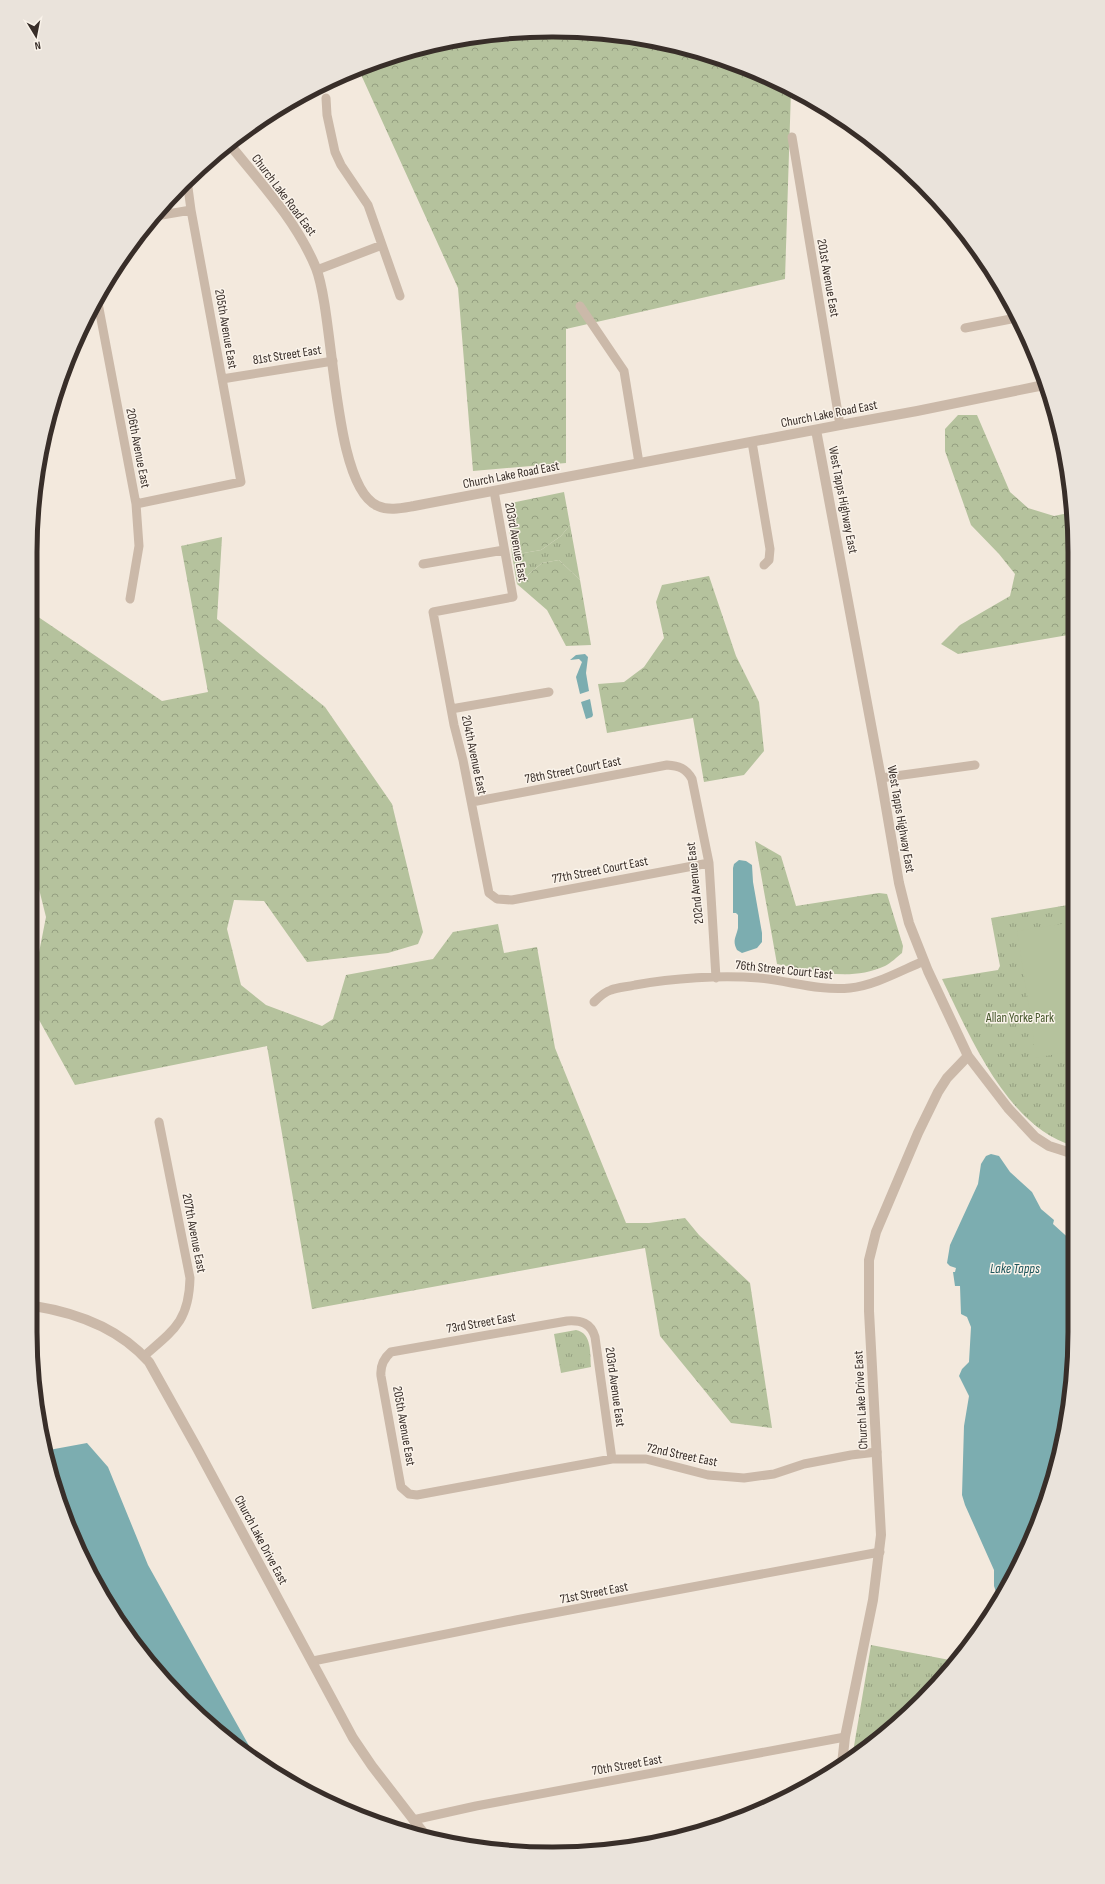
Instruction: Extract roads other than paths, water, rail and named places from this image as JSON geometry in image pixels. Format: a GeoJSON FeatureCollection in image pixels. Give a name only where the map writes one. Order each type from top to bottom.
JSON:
{"type":"FeatureCollection","features":[{"type":"Feature","properties":{"kind":"street"},"geometry":{"type":"LineString","coordinates":[[326,98],[328,122],[335,152],[341,165],[368,205],[400,296]]}},
{"type":"Feature","properties":{"kind":"street","name":"201st Avenue East"},"geometry":{"type":"LineString","coordinates":[[792,136],[840,424]]}},
{"type":"Feature","properties":{"kind":"street","name":"Church Lake Road East"},"geometry":{"type":"LineString","coordinates":[[233,149],[293,225],[317,270],[324,297],[340,417],[347,450],[358,487],[367,499],[377,506],[393,509],[494,491],[816,430],[840,424],[917,411],[1040,385]]}},
{"type":"Feature","properties":{"kind":"street","name":"205th Avenue East"},"geometry":{"type":"LineString","coordinates":[[136,504],[241,482],[188,188]]}},
{"type":"Feature","properties":{"kind":"street"},"geometry":{"type":"LineString","coordinates":[[164,215],[191,210]]}},
{"type":"Feature","properties":{"kind":"street"},"geometry":{"type":"LineString","coordinates":[[317,270],[382,245]]}},
{"type":"Feature","properties":{"kind":"street"},"geometry":{"type":"LineString","coordinates":[[580,306],[624,371],[639,463]]}},
{"type":"Feature","properties":{"kind":"street","name":"206th Avenue East"},"geometry":{"type":"LineString","coordinates":[[97,311],[136,504],[139,546],[130,599]]}},
{"type":"Feature","properties":{"kind":"street"},"geometry":{"type":"LineString","coordinates":[[965,328],[1012,319]]}},
{"type":"Feature","properties":{"kind":"street","name":"81st Street East"},"geometry":{"type":"LineString","coordinates":[[222,379],[333,361]]}},
{"type":"Feature","properties":{"kind":"street","name":"West Tapps Highway East"},"geometry":{"type":"LineString","coordinates":[[816,430],[881,778],[899,883],[909,923],[924,961],[968,1056],[1008,1108],[1035,1136],[1049,1146],[1068,1152]]}},
{"type":"Feature","properties":{"kind":"street"},"geometry":{"type":"LineString","coordinates":[[752,442],[770,549],[769,560],[764,565]]}},
{"type":"Feature","properties":{"kind":"street","name":"203rd Avenue East"},"geometry":{"type":"LineString","coordinates":[[434,612],[513,597],[494,491]]}},
{"type":"Feature","properties":{"kind":"street"},"geometry":{"type":"LineString","coordinates":[[423,564],[504,550]]}},
{"type":"Feature","properties":{"kind":"street","name":"204th Avenue East"},"geometry":{"type":"LineString","coordinates":[[434,612],[451,709],[472,802],[487,887],[489,893],[497,899]]}},
{"type":"Feature","properties":{"kind":"street"},"geometry":{"type":"LineString","coordinates":[[451,709],[549,692]]}},
{"type":"Feature","properties":{"kind":"street","name":"78th Street Court East"},"geometry":{"type":"LineString","coordinates":[[472,802],[667,765],[680,767]]}},
{"type":"Feature","properties":{"kind":"street"},"geometry":{"type":"LineString","coordinates":[[881,778],[974,765]]}},
{"type":"Feature","properties":{"kind":"street","name":"202nd Avenue East"},"geometry":{"type":"LineString","coordinates":[[680,767],[686,769],[692,779],[709,863],[716,978]]}},
{"type":"Feature","properties":{"kind":"street","name":"77th Street Court East"},"geometry":{"type":"LineString","coordinates":[[497,899],[512,900],[709,863]]}},
{"type":"Feature","properties":{"kind":"street","name":"76th Street Court East"},"geometry":{"type":"LineString","coordinates":[[594,1002],[602,994],[611,990],[652,982],[716,978],[760,978],[824,988],[851,988],[869,983],[924,961]]}},
{"type":"Feature","properties":{"kind":"street","name":"Church Lake Drive East"},"geometry":{"type":"LineString","coordinates":[[843,1757],[845,1737],[873,1600],[880,1552],[881,1507],[868,1276],[872,1244],[900,1173],[938,1092],[947,1078],[968,1056]]}},
{"type":"Feature","properties":{"kind":"street","name":"207th Avenue East"},"geometry":{"type":"LineString","coordinates":[[144,1356],[167,1336],[180,1321],[184,1314],[190,1292],[190,1278],[159,1122]]}},
{"type":"Feature","properties":{"kind":"street","name":"Church Lake Drive East"},"geometry":{"type":"LineString","coordinates":[[37,1307],[79,1317],[102,1326],[124,1340],[144,1356],[160,1379],[313,1661],[339,1712],[364,1755],[421,1829]]}},
{"type":"Feature","properties":{"kind":"street","name":"73rd Street East"},"geometry":{"type":"LineString","coordinates":[[384,1360],[391,1352],[578,1320],[585,1322]]}},
{"type":"Feature","properties":{"kind":"street","name":"203rd Avenue East"},"geometry":{"type":"LineString","coordinates":[[585,1322],[593,1331],[612,1459]]}},
{"type":"Feature","properties":{"kind":"street","name":"205th Avenue East"},"geometry":{"type":"LineString","coordinates":[[384,1360],[381,1364],[381,1376],[402,1486],[409,1494]]}},
{"type":"Feature","properties":{"kind":"street","name":"72nd Street East"},"geometry":{"type":"LineString","coordinates":[[409,1494],[425,1494],[612,1459],[646,1459],[708,1475],[744,1478],[774,1474],[804,1464],[851,1455],[877,1452]]}},
{"type":"Feature","properties":{"kind":"street","name":"71st Street East"},"geometry":{"type":"LineString","coordinates":[[313,1661],[516,1620],[880,1552]]}},
{"type":"Feature","properties":{"kind":"street","name":"70th Street East"},"geometry":{"type":"LineString","coordinates":[[413,1820],[484,1805],[845,1737]]}},
{"type":"Feature","properties":{"kind":"water"},"geometry":{"type":"Polygon","coordinates":[[[585,654],[588,657],[586,673],[589,691],[580,694],[576,677],[582,662],[579,659],[570,660],[576,655],[585,654]]]}},
{"type":"Feature","properties":{"kind":"water"},"geometry":{"type":"Polygon","coordinates":[[[590,699],[593,715],[592,717],[586,719],[581,702],[590,699]]]}},
{"type":"Feature","properties":{"kind":"water"},"geometry":{"type":"Polygon","coordinates":[[[739,860],[746,861],[752,865],[753,882],[762,933],[762,942],[757,948],[742,953],[737,950],[735,944],[738,928],[738,915],[733,913],[733,868],[734,864],[739,860]]]}},
{"type":"Feature","properties":{"kind":"water","name":"Lake Tapps"},"geometry":{"type":"Polygon","coordinates":[[[991,1154],[999,1156],[1010,1172],[1032,1192],[1041,1209],[1054,1220],[1053,1224],[1068,1238],[1067,1365],[1064,1399],[1058,1432],[1041,1497],[1029,1529],[996,1593],[994,1586],[994,1570],[962,1495],[964,1426],[969,1396],[959,1376],[962,1369],[969,1362],[971,1327],[967,1317],[961,1314],[960,1286],[955,1286],[953,1272],[955,1272],[956,1268],[947,1263],[950,1245],[978,1184],[981,1164],[986,1156],[991,1154]]]}},
{"type":"Feature","properties":{"kind":"water"},"geometry":{"type":"Polygon","coordinates":[[[87,1443],[108,1467],[148,1565],[251,1749],[213,1719],[188,1696],[165,1671],[124,1618],[106,1589],[76,1529],[64,1497],[51,1450],[87,1443]]]}},
{"type":"Feature","properties":{"kind":"park label","name":"Allan Yorke Park"},"geometry":{"type":"Point","coordinates":[1020,1018]}}]}
